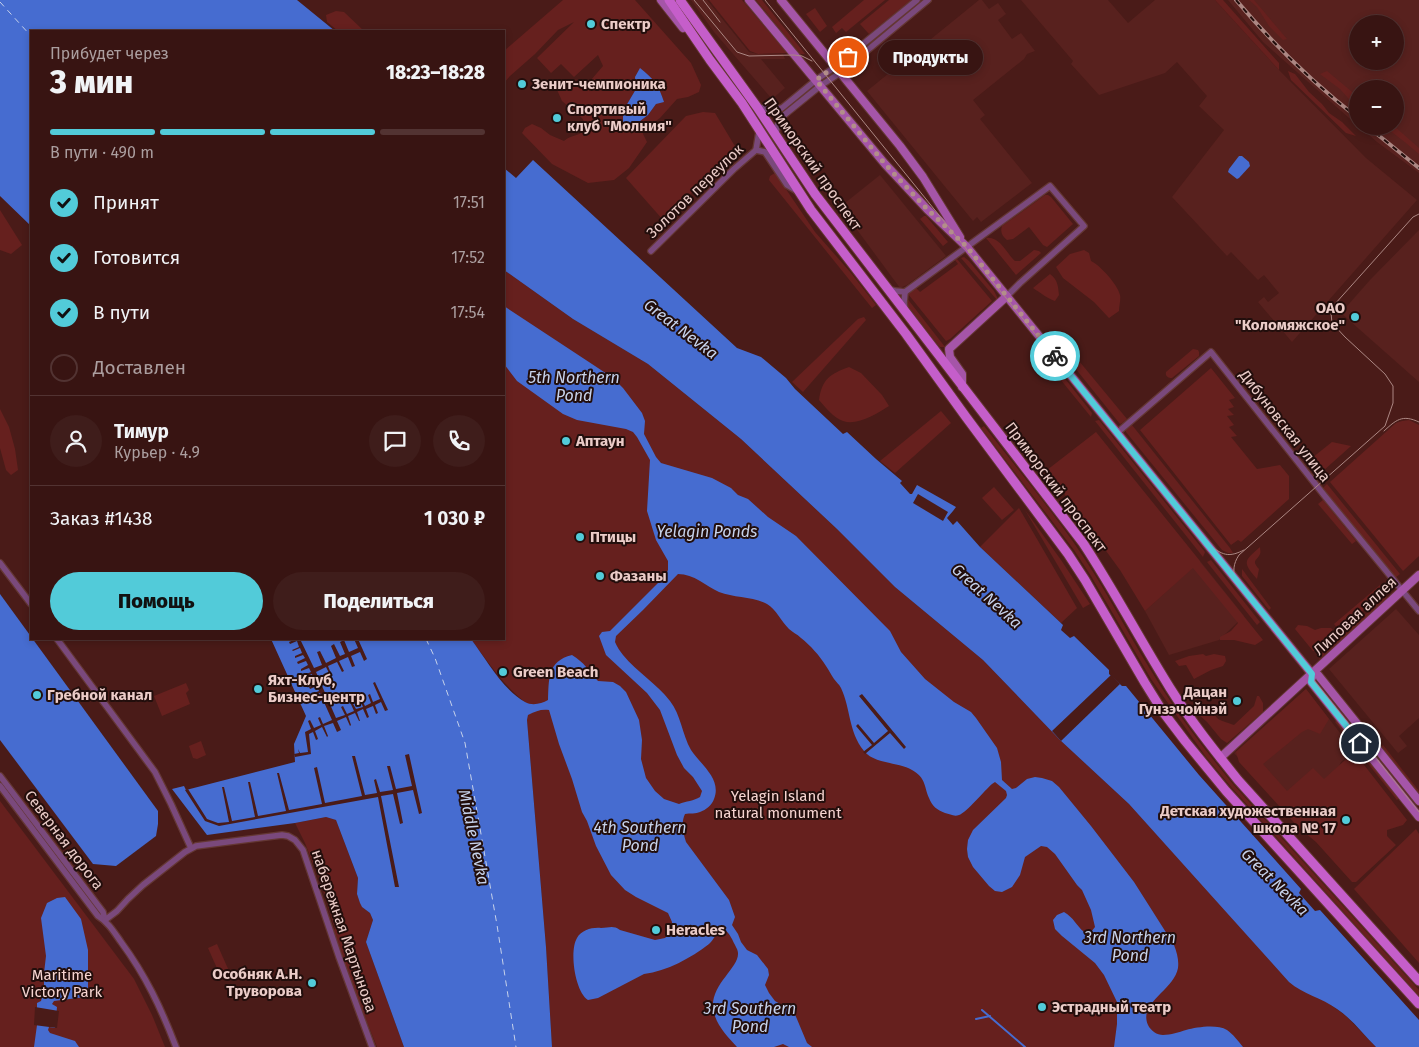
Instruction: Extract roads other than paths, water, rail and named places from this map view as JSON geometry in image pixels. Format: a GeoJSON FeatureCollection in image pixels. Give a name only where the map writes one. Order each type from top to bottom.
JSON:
{"type":"FeatureCollection","features":[{"type":"Feature","properties":{"kind":"main road","name":"Приморский проспект"},"geometry":{"type":"LineString","coordinates":[[661,0],[710,60]]}},
{"type":"Feature","properties":{"kind":"main road","name":"Приморский проспект"},"geometry":{"type":"LineString","coordinates":[[669,0],[742,103],[811,210],[906,334],[1068,554],[1163,712],[1226,791],[1419,1004]]}},
{"type":"Feature","properties":{"kind":"main road","name":"Приморский проспект"},"geometry":{"type":"LineString","coordinates":[[680,0],[757,106],[815,194],[1083,543],[1101,570],[1170,688],[1220,758],[1419,982]]}},
{"type":"Feature","properties":{"kind":"main road"},"geometry":{"type":"LineString","coordinates":[[749,0],[885,164],[927,209],[967,247]]}},
{"type":"Feature","properties":{"kind":"main road"},"geometry":{"type":"LineString","coordinates":[[781,0],[923,177],[967,247],[1312,674],[1318,675],[1419,801]]}},
{"type":"Feature","properties":{"kind":"main road"},"geometry":{"type":"LineString","coordinates":[[962,387],[962,374],[950,357],[949,350],[1007,296]]}},
{"type":"Feature","properties":{"kind":"main road","name":"Липовая аллея"},"geometry":{"type":"LineString","coordinates":[[1220,758],[1419,575]]}},
{"type":"Feature","properties":{"kind":"main road"},"geometry":{"type":"LineString","coordinates":[[1312,674],[1311,682],[1419,817]]}},
{"type":"Feature","properties":{"kind":"street"},"geometry":{"type":"LineString","coordinates":[[837,70],[917,0]]}},
{"type":"Feature","properties":{"kind":"street"},"geometry":{"type":"LineString","coordinates":[[757,106],[773,110],[782,108],[837,70],[928,0]]}},
{"type":"Feature","properties":{"kind":"street"},"geometry":{"type":"LineString","coordinates":[[776,135],[783,116],[818,83]]}},
{"type":"Feature","properties":{"kind":"street","name":"Золотов переулок"},"geometry":{"type":"LineString","coordinates":[[651,251],[734,169],[756,150],[760,137],[759,130]]}},
{"type":"Feature","properties":{"kind":"street","name":"Золотов переулок"},"geometry":{"type":"LineString","coordinates":[[756,150],[765,152],[787,185],[799,191]]}},
{"type":"Feature","properties":{"kind":"street"},"geometry":{"type":"LineString","coordinates":[[887,289],[894,292],[905,292],[1050,186],[1084,226],[1007,296]]}},
{"type":"Feature","properties":{"kind":"street"},"geometry":{"type":"LineString","coordinates":[[905,292],[905,313]]}},
{"type":"Feature","properties":{"kind":"street","name":"Дибуновская улица"},"geometry":{"type":"LineString","coordinates":[[1117,433],[1211,352],[1419,611]]}},
{"type":"Feature","properties":{"kind":"street"},"geometry":{"type":"LineString","coordinates":[[0,562],[30,603]]}},
{"type":"Feature","properties":{"kind":"street"},"geometry":{"type":"LineString","coordinates":[[58,640],[155,772],[191,848],[143,885],[117,911],[105,920]]}},
{"type":"Feature","properties":{"kind":"street","name":"Северная дорога"},"geometry":{"type":"LineString","coordinates":[[0,776],[103,912],[105,920],[142,973],[162,1010],[176,1047]]}},
{"type":"Feature","properties":{"kind":"street","name":"Северная дорога"},"geometry":{"type":"LineString","coordinates":[[0,786],[98,916],[105,920]]}},
{"type":"Feature","properties":{"kind":"street","name":"набережная Мартынова"},"geometry":{"type":"LineString","coordinates":[[191,848],[274,835],[288,836],[300,845],[304,850],[339,957],[372,1047]]}},
{"type":"Feature","properties":{"kind":"water"},"geometry":{"type":"Polygon","coordinates":[[[0,0],[297,0],[334,30],[30,30],[30,225],[0,196],[0,0]]]}},
{"type":"Feature","properties":{"kind":"water"},"geometry":{"type":"Polygon","coordinates":[[[640,68],[655,83],[664,102],[656,104],[648,115],[631,128],[623,127],[623,111],[636,89],[635,77],[640,68]]]}},
{"type":"Feature","properties":{"kind":"water"},"geometry":{"type":"Polygon","coordinates":[[[1239,156],[1242,156],[1249,162],[1250,166],[1237,179],[1228,172],[1239,156]]]}},
{"type":"Feature","properties":{"kind":"water","name":"Great Nevka"},"geometry":{"type":"Polygon","coordinates":[[[533,160],[737,348],[761,357],[786,378],[795,389],[843,434],[847,432],[902,481],[900,483],[910,494],[912,494],[917,485],[956,507],[947,518],[953,525],[957,521],[980,547],[1063,625],[1061,630],[1070,638],[1074,636],[1109,670],[1109,674],[1122,686],[1126,686],[1199,775],[1301,889],[1299,893],[1315,911],[1320,910],[1419,1020],[1419,1047],[1376,1047],[1342,1013],[1289,982],[1129,804],[1060,740],[983,660],[895,587],[837,529],[741,439],[648,364],[573,319],[505,271],[505,169],[516,178],[533,160]]]}},
{"type":"Feature","properties":{"kind":"water"},"geometry":{"type":"Polygon","coordinates":[[[505,307],[613,378],[623,388],[642,413],[645,421],[644,434],[661,463],[712,478],[731,488],[796,536],[890,631],[901,652],[925,679],[954,702],[971,712],[997,748],[1001,762],[1002,780],[1012,789],[1027,779],[1035,777],[1052,781],[1059,787],[1134,882],[1174,945],[1178,956],[1178,968],[1170,983],[1148,1010],[1146,1017],[1149,1027],[1152,1031],[1163,1035],[1196,1028],[1223,1028],[1236,1038],[1243,1047],[1114,1047],[1117,1002],[1104,975],[1095,963],[1055,929],[1053,920],[1057,915],[1064,912],[1084,932],[1091,932],[1095,927],[1091,910],[1082,890],[1055,854],[1047,847],[1041,846],[1025,857],[1020,875],[1012,887],[1002,892],[995,891],[989,886],[973,867],[968,857],[968,840],[973,830],[1006,798],[1006,791],[995,782],[959,815],[955,816],[937,809],[929,798],[924,782],[917,773],[907,767],[880,761],[864,751],[852,728],[840,687],[824,662],[815,651],[789,629],[770,606],[761,601],[719,592],[695,578],[678,574],[616,636],[615,642],[629,661],[674,706],[691,750],[713,779],[716,792],[712,803],[702,811],[685,814],[683,828],[686,842],[729,900],[735,917],[732,925],[741,942],[747,950],[757,955],[768,969],[769,975],[765,985],[769,993],[775,1001],[794,1012],[807,1043],[812,1047],[789,1047],[783,1044],[774,1047],[737,1047],[726,1034],[714,1014],[714,999],[720,984],[734,965],[738,953],[729,934],[722,929],[709,944],[678,963],[644,974],[598,998],[588,1000],[583,996],[577,980],[574,961],[575,944],[581,933],[591,929],[613,927],[655,940],[665,938],[671,932],[672,922],[668,913],[625,890],[611,875],[582,812],[549,710],[546,710],[528,715],[527,720],[546,947],[552,1047],[404,1047],[366,942],[373,920],[370,913],[360,903],[357,894],[358,878],[336,820],[326,817],[207,835],[172,789],[184,786],[186,790],[295,762],[294,744],[306,716],[271,640],[472,640],[509,690],[517,697],[531,704],[542,703],[548,700],[551,672],[558,662],[572,655],[598,681],[613,682],[620,686],[626,692],[639,720],[642,740],[641,759],[646,778],[655,791],[664,799],[679,804],[700,797],[702,791],[693,777],[684,768],[677,755],[660,710],[647,693],[606,655],[599,636],[602,632],[610,631],[665,576],[668,570],[668,561],[656,540],[647,511],[650,460],[633,432],[577,420],[563,414],[517,381],[505,365],[505,307]]]}},
{"type":"Feature","properties":{"kind":"water","name":"Гребной канал"},"geometry":{"type":"Polygon","coordinates":[[[0,594],[30,635],[30,640],[33,640],[158,811],[156,836],[116,866],[93,864],[0,740],[0,594]]]}},
{"type":"Feature","properties":{"kind":"water"},"geometry":{"type":"Polygon","coordinates":[[[65,897],[81,919],[88,950],[88,992],[85,997],[54,1001],[52,1004],[57,1007],[55,1028],[49,1027],[48,1030],[50,1033],[75,1041],[79,1047],[34,1047],[37,1003],[41,1001],[44,989],[46,956],[41,918],[47,903],[57,898],[65,897]]]}},
{"type":"Feature","properties":{"kind":"waterway"},"geometry":{"type":"LineString","coordinates":[[982,1010],[1025,1047]]}},
{"type":"Feature","properties":{"kind":"waterway"},"geometry":{"type":"LineString","coordinates":[[976,1019],[990,1016]]}},
{"type":"Feature","properties":{"kind":"tram line"},"geometry":{"type":"LineString","coordinates":[[694,0],[737,52],[749,56],[794,55],[802,56],[812,61]]}},
{"type":"Feature","properties":{"kind":"tram line"},"geometry":{"type":"LineString","coordinates":[[703,0],[720,22]]}},
{"type":"Feature","properties":{"kind":"tram line"},"geometry":{"type":"LineString","coordinates":[[765,0],[1419,812]]}},
{"type":"Feature","properties":{"kind":"tram line"},"geometry":{"type":"LineString","coordinates":[[1235,582],[1234,568],[1239,555],[1385,426],[1393,403],[1393,386],[1385,374],[1332,323],[1331,313],[1334,305],[1413,217],[1419,214]]}},
{"type":"Feature","properties":{"kind":"tram line"},"geometry":{"type":"LineString","coordinates":[[1384,431],[1400,419],[1408,418],[1419,422]]}},
{"type":"Feature","properties":{"kind":"tram line"},"geometry":{"type":"LineString","coordinates":[[1212,547],[1227,554],[1235,554],[1244,550]]}},
{"type":"Feature","properties":{"kind":"railway"},"geometry":{"type":"LineString","coordinates":[[1236,0],[1294,62],[1349,111]]}},
{"type":"Feature","properties":{"kind":"railway"},"geometry":{"type":"LineString","coordinates":[[1378,135],[1419,168]]}},
{"type":"Feature","properties":{"kind":"place","name":"Спектр"},"geometry":{"type":"Point","coordinates":[591,24]}},
{"type":"Feature","properties":{"kind":"place","name":"Продукты"},"geometry":{"type":"Point","coordinates":[848,57]}},
{"type":"Feature","properties":{"kind":"place","name":"Зенит-чемпионика"},"geometry":{"type":"Point","coordinates":[522,84]}},
{"type":"Feature","properties":{"kind":"place","name":"Спортивый клуб \"Молния\""},"geometry":{"type":"Point","coordinates":[557,118]}},
{"type":"Feature","properties":{"kind":"place","name":"ОАО \"Коломяжское\""},"geometry":{"type":"Point","coordinates":[1355,317]}},
{"type":"Feature","properties":{"kind":"place","name":"Аптаун"},"geometry":{"type":"Point","coordinates":[566,441]}},
{"type":"Feature","properties":{"kind":"place","name":"Птицы"},"geometry":{"type":"Point","coordinates":[580,537]}},
{"type":"Feature","properties":{"kind":"place","name":"Фазаны"},"geometry":{"type":"Point","coordinates":[600,576]}},
{"type":"Feature","properties":{"kind":"place","name":"Green Beach"},"geometry":{"type":"Point","coordinates":[503,672]}},
{"type":"Feature","properties":{"kind":"place","name":"Яхт-Клуб, Бизнес-центр"},"geometry":{"type":"Point","coordinates":[258,689]}},
{"type":"Feature","properties":{"kind":"place","name":"Гребной канал"},"geometry":{"type":"Point","coordinates":[37,695]}},
{"type":"Feature","properties":{"kind":"place","name":"Дацан Гунзэчойнэй"},"geometry":{"type":"Point","coordinates":[1237,701]}},
{"type":"Feature","properties":{"kind":"place","name":"Детская художественная школа № 17"},"geometry":{"type":"Point","coordinates":[1346,820]}},
{"type":"Feature","properties":{"kind":"place","name":"Heracles"},"geometry":{"type":"Point","coordinates":[656,930]}},
{"type":"Feature","properties":{"kind":"place","name":"Особняк А.Н. Труворова"},"geometry":{"type":"Point","coordinates":[312,983]}},
{"type":"Feature","properties":{"kind":"place","name":"Эстрадный театр"},"geometry":{"type":"Point","coordinates":[1042,1007]}},
{"type":"Feature","properties":{"kind":"water label","name":"5th Northern Pond"},"geometry":{"type":"Point","coordinates":[574,386]}},
{"type":"Feature","properties":{"kind":"water label","name":"Yelagin Ponds"},"geometry":{"type":"Point","coordinates":[707,531]}},
{"type":"Feature","properties":{"kind":"water label","name":"4th Southern Pond"},"geometry":{"type":"Point","coordinates":[640,836]}},
{"type":"Feature","properties":{"kind":"water label","name":"Middle Nevka"},"geometry":{"type":"Point","coordinates":[474,837]}},
{"type":"Feature","properties":{"kind":"water label","name":"3rd Northern Pond"},"geometry":{"type":"Point","coordinates":[1130,946]}},
{"type":"Feature","properties":{"kind":"water label","name":"3rd Southern Pond"},"geometry":{"type":"Point","coordinates":[750,1017]}},
{"type":"Feature","properties":{"kind":"park label","name":"Yelagin Island natural monument"},"geometry":{"type":"Point","coordinates":[778,804]}},
{"type":"Feature","properties":{"kind":"park label","name":"Maritime Victory Park"},"geometry":{"type":"Point","coordinates":[62,984]}}]}
